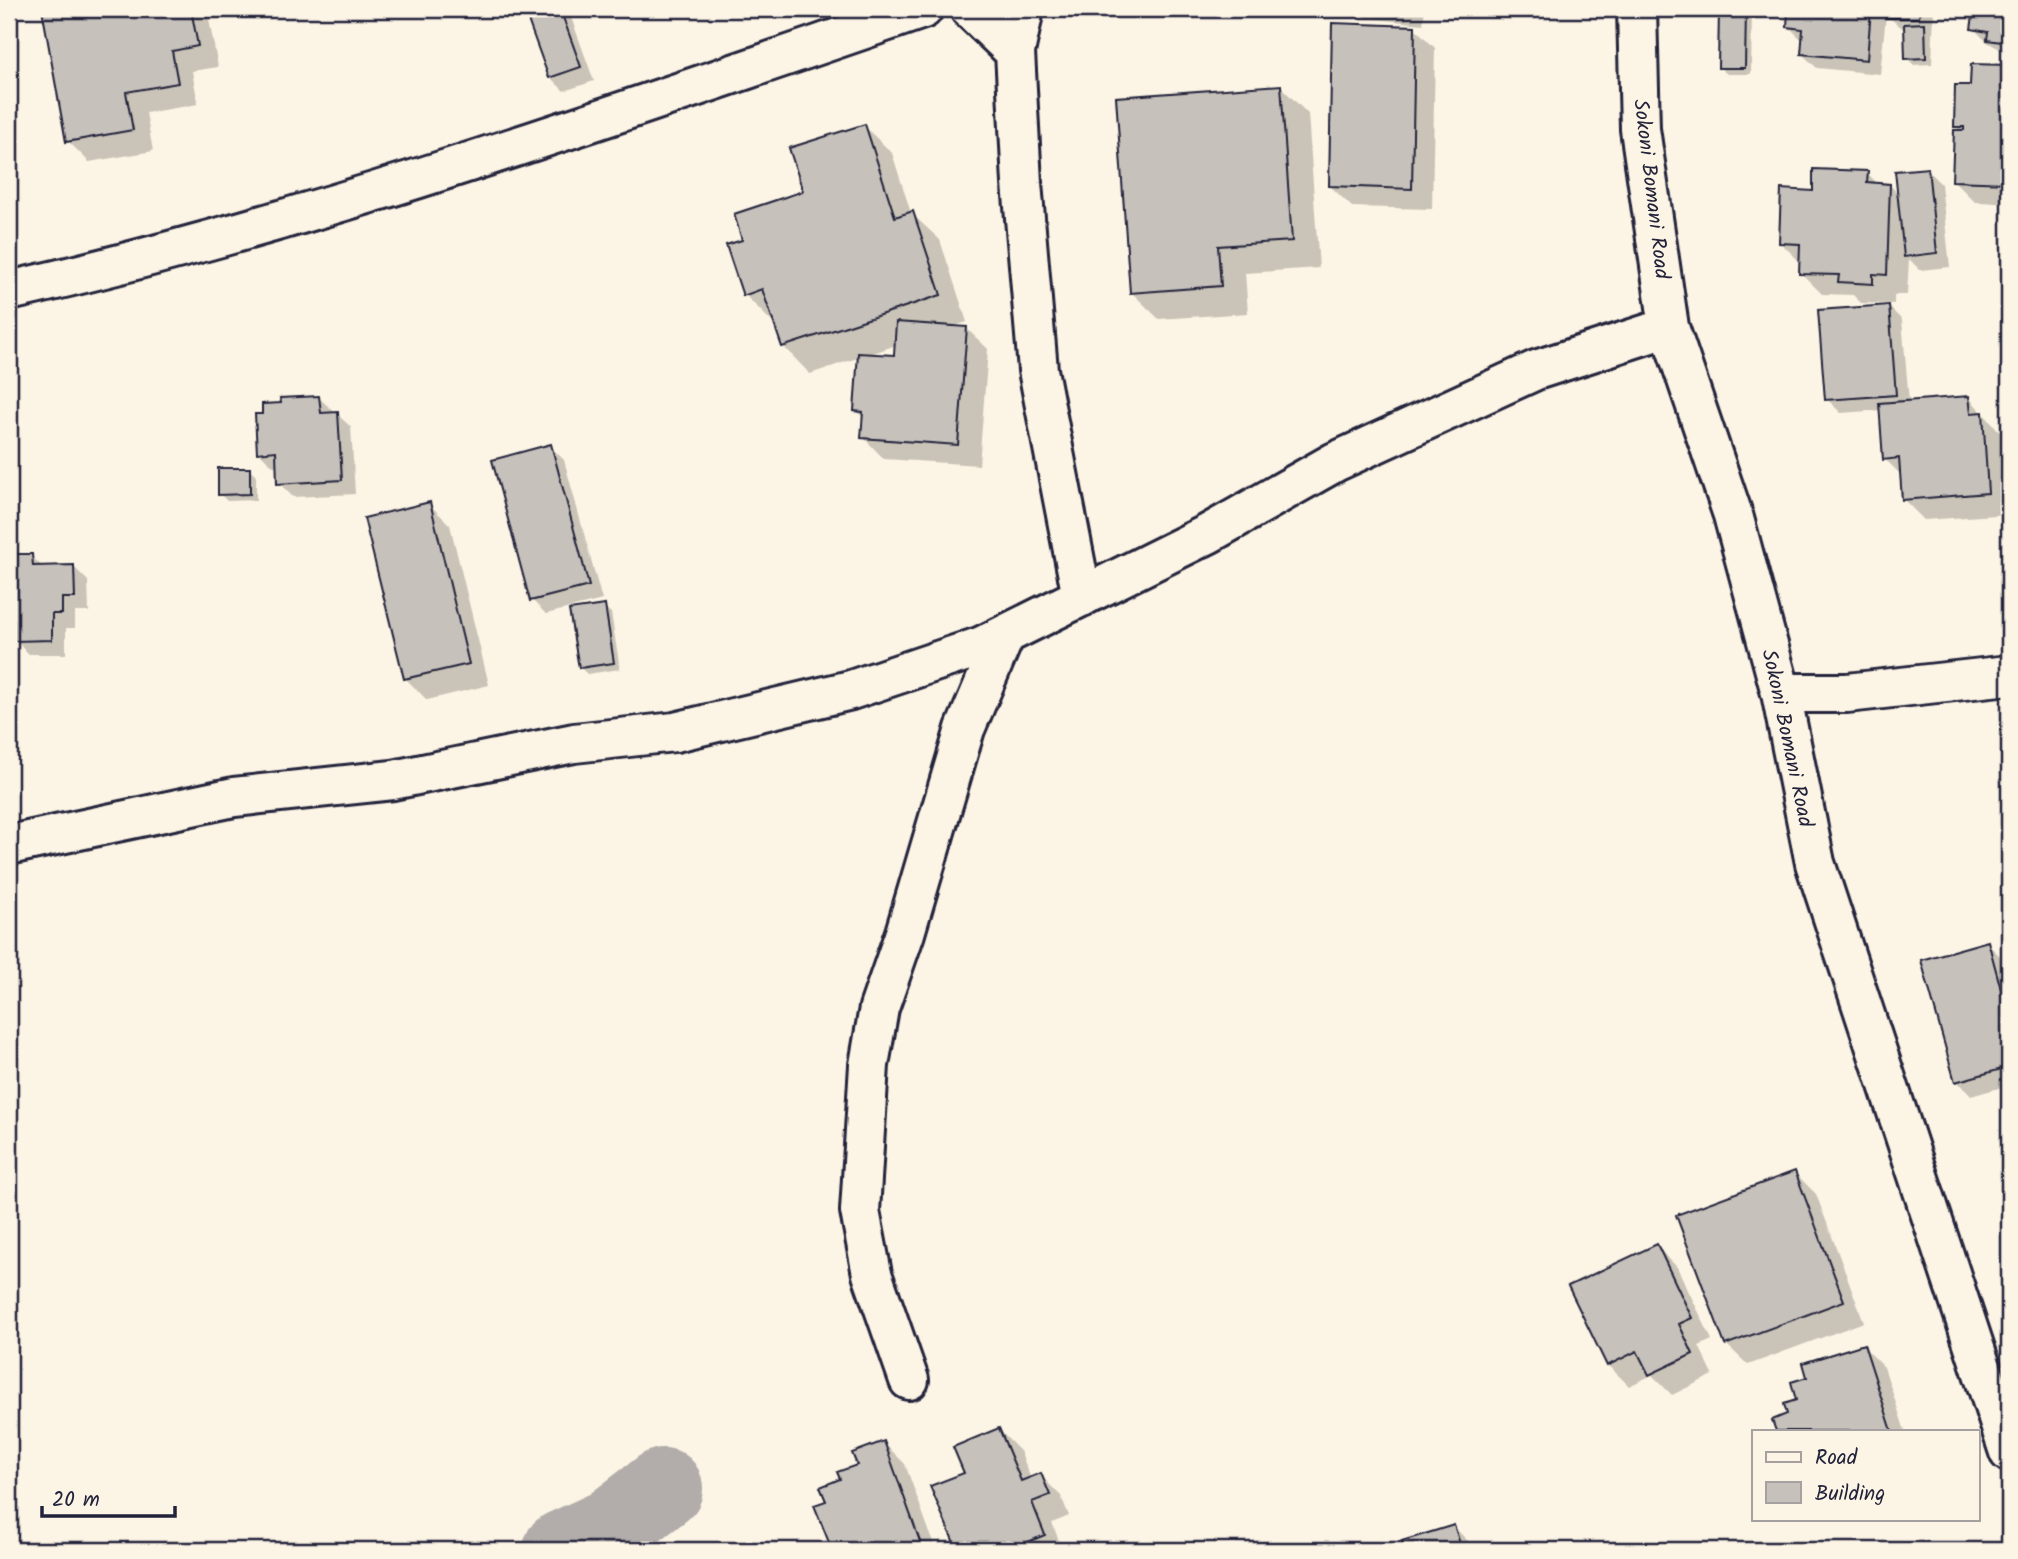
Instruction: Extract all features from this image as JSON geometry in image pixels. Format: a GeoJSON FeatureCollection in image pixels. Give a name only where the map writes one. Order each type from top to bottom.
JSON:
{"type":"FeatureCollection","features":[{"type":"Feature","properties":{"kind":"street"},"geometry":{"type":"LineString","coordinates":[[9,291],[187,248],[564,132],[923,9]]}},
{"type":"Feature","properties":{"kind":"street"},"geometry":{"type":"LineString","coordinates":[[970,9],[1016,52]]}},
{"type":"Feature","properties":{"kind":"street"},"geometry":{"type":"LineString","coordinates":[[1024,9],[1016,52],[1022,183],[1038,370],[1082,597]]}},
{"type":"Feature","properties":{"kind":"street","name":"Sokoni Bomani Road"},"geometry":{"type":"LineString","coordinates":[[1637,9],[1640,129],[1669,327],[1733,515],[1781,693],[1815,863],[2009,1452]]}},
{"type":"Feature","properties":{"kind":"street"},"geometry":{"type":"LineString","coordinates":[[9,845],[234,797],[393,780],[574,743],[675,732],[851,691],[982,646],[1208,534],[1348,457],[1536,370],[1669,327]]}},
{"type":"Feature","properties":{"kind":"street"},"geometry":{"type":"LineString","coordinates":[[909,1380],[872,1274],[860,1211],[869,1065],[879,1008],[905,933],[965,729],[1005,635]]}},
{"type":"Feature","properties":{"kind":"street"},"geometry":{"type":"LineString","coordinates":[[1781,693],[1847,693],[2009,675]]}},
{"type":"Feature","properties":{"kind":"building"},"geometry":{"type":"Polygon","coordinates":[[[42,9],[191,9],[198,46],[172,51],[178,83],[126,92],[133,130],[66,142],[42,9]]]}},
{"type":"Feature","properties":{"kind":"building"},"geometry":{"type":"Polygon","coordinates":[[[524,9],[560,9],[581,67],[549,78],[524,9]]]}},
{"type":"Feature","properties":{"kind":"building"},"geometry":{"type":"Polygon","coordinates":[[[1719,9],[1746,9],[1745,68],[1718,68],[1719,9]]]}},
{"type":"Feature","properties":{"kind":"building"},"geometry":{"type":"Polygon","coordinates":[[[1788,9],[1871,9],[1867,60],[1801,54],[1803,29],[1787,27],[1788,9]]]}},
{"type":"Feature","properties":{"kind":"building"},"geometry":{"type":"Polygon","coordinates":[[[1886,9],[1920,9],[1919,18],[1886,18],[1886,9]]]}},
{"type":"Feature","properties":{"kind":"building"},"geometry":{"type":"Polygon","coordinates":[[[1974,9],[2009,9],[2009,43],[1987,40],[1988,32],[1971,29],[1974,9]]]}},
{"type":"Feature","properties":{"kind":"building"},"geometry":{"type":"Polygon","coordinates":[[[1332,23],[1415,26],[1412,189],[1329,186],[1332,23]]]}},
{"type":"Feature","properties":{"kind":"building"},"geometry":{"type":"Polygon","coordinates":[[[1925,23],[1926,58],[1905,59],[1904,24],[1925,23]]]}},
{"type":"Feature","properties":{"kind":"building"},"geometry":{"type":"Polygon","coordinates":[[[1971,64],[2009,65],[2009,183],[1952,181],[1954,130],[1964,130],[1964,127],[1954,127],[1955,85],[1970,85],[1971,64]]]}},
{"type":"Feature","properties":{"kind":"building"},"geometry":{"type":"Polygon","coordinates":[[[1281,85],[1292,241],[1218,246],[1221,286],[1130,293],[1116,97],[1281,85]]]}},
{"type":"Feature","properties":{"kind":"building"},"geometry":{"type":"Polygon","coordinates":[[[865,124],[895,217],[913,211],[941,295],[782,347],[762,289],[743,296],[726,245],[742,240],[734,214],[803,191],[789,148],[865,124]]]}},
{"type":"Feature","properties":{"kind":"building"},"geometry":{"type":"Polygon","coordinates":[[[1928,168],[1937,253],[1904,257],[1895,171],[1928,168]]]}},
{"type":"Feature","properties":{"kind":"building"},"geometry":{"type":"Polygon","coordinates":[[[1813,169],[1868,171],[1867,182],[1890,184],[1887,275],[1873,274],[1873,284],[1838,282],[1839,275],[1799,274],[1800,244],[1779,243],[1781,189],[1813,191],[1813,169]]]}},
{"type":"Feature","properties":{"kind":"building"},"geometry":{"type":"Polygon","coordinates":[[[1889,305],[1896,395],[1825,400],[1818,310],[1889,305]]]}},
{"type":"Feature","properties":{"kind":"building"},"geometry":{"type":"Polygon","coordinates":[[[896,322],[967,327],[958,445],[861,438],[863,412],[854,411],[858,353],[894,355],[896,322]]]}},
{"type":"Feature","properties":{"kind":"building"},"geometry":{"type":"Polygon","coordinates":[[[319,396],[321,413],[338,412],[342,480],[277,484],[276,451],[257,453],[255,414],[262,414],[262,404],[281,403],[280,398],[319,396]]]}},
{"type":"Feature","properties":{"kind":"building"},"geometry":{"type":"Polygon","coordinates":[[[1969,396],[1971,413],[1983,412],[1988,493],[1902,500],[1899,458],[1883,460],[1879,403],[1969,396]]]}},
{"type":"Feature","properties":{"kind":"building"},"geometry":{"type":"Polygon","coordinates":[[[551,444],[589,586],[530,601],[492,460],[551,444]]]}},
{"type":"Feature","properties":{"kind":"building"},"geometry":{"type":"Polygon","coordinates":[[[218,468],[250,468],[250,494],[218,495],[218,468]]]}},
{"type":"Feature","properties":{"kind":"building"},"geometry":{"type":"Polygon","coordinates":[[[430,502],[469,664],[404,679],[364,518],[430,502]]]}},
{"type":"Feature","properties":{"kind":"building"},"geometry":{"type":"Polygon","coordinates":[[[9,554],[32,554],[33,566],[74,565],[75,598],[62,598],[62,614],[52,614],[52,640],[14,641],[14,621],[9,621],[9,554]]]}},
{"type":"Feature","properties":{"kind":"building"},"geometry":{"type":"Polygon","coordinates":[[[605,605],[614,663],[579,668],[569,610],[605,605]]]}},
{"type":"Feature","properties":{"kind":"building"},"geometry":{"type":"Polygon","coordinates":[[[1988,941],[2009,1019],[2009,1067],[1955,1082],[1921,960],[1988,941]]]}},
{"type":"Feature","properties":{"kind":"building"},"geometry":{"type":"Polygon","coordinates":[[[1795,1171],[1844,1301],[1725,1345],[1676,1215],[1795,1171]]]}},
{"type":"Feature","properties":{"kind":"building"},"geometry":{"type":"Polygon","coordinates":[[[1657,1244],[1692,1318],[1679,1324],[1693,1354],[1649,1375],[1637,1351],[1607,1366],[1568,1286],[1657,1244]]]}},
{"type":"Feature","properties":{"kind":"building"},"geometry":{"type":"Polygon","coordinates":[[[1864,1344],[1892,1430],[1776,1430],[1772,1420],[1787,1414],[1784,1404],[1796,1400],[1791,1382],[1807,1377],[1803,1363],[1864,1344]]]}},
{"type":"Feature","properties":{"kind":"building"},"geometry":{"type":"Polygon","coordinates":[[[999,1428],[1021,1481],[1041,1473],[1050,1495],[1032,1502],[1045,1535],[1013,1550],[957,1550],[930,1486],[964,1473],[953,1447],[999,1428]]]}},
{"type":"Feature","properties":{"kind":"building"},"geometry":{"type":"Polygon","coordinates":[[[884,1441],[923,1550],[832,1550],[814,1505],[826,1501],[820,1487],[840,1479],[837,1472],[857,1465],[852,1453],[884,1441]]]}},
{"type":"Feature","properties":{"kind":"building"},"geometry":{"type":"Polygon","coordinates":[[[1454,1525],[1462,1550],[1405,1550],[1402,1541],[1454,1525]]]}},
{"type":"Feature","properties":{"kind":"waterway"},"geometry":{"type":"LineString","coordinates":[[563,1550],[611,1528],[663,1488]]}}]}
